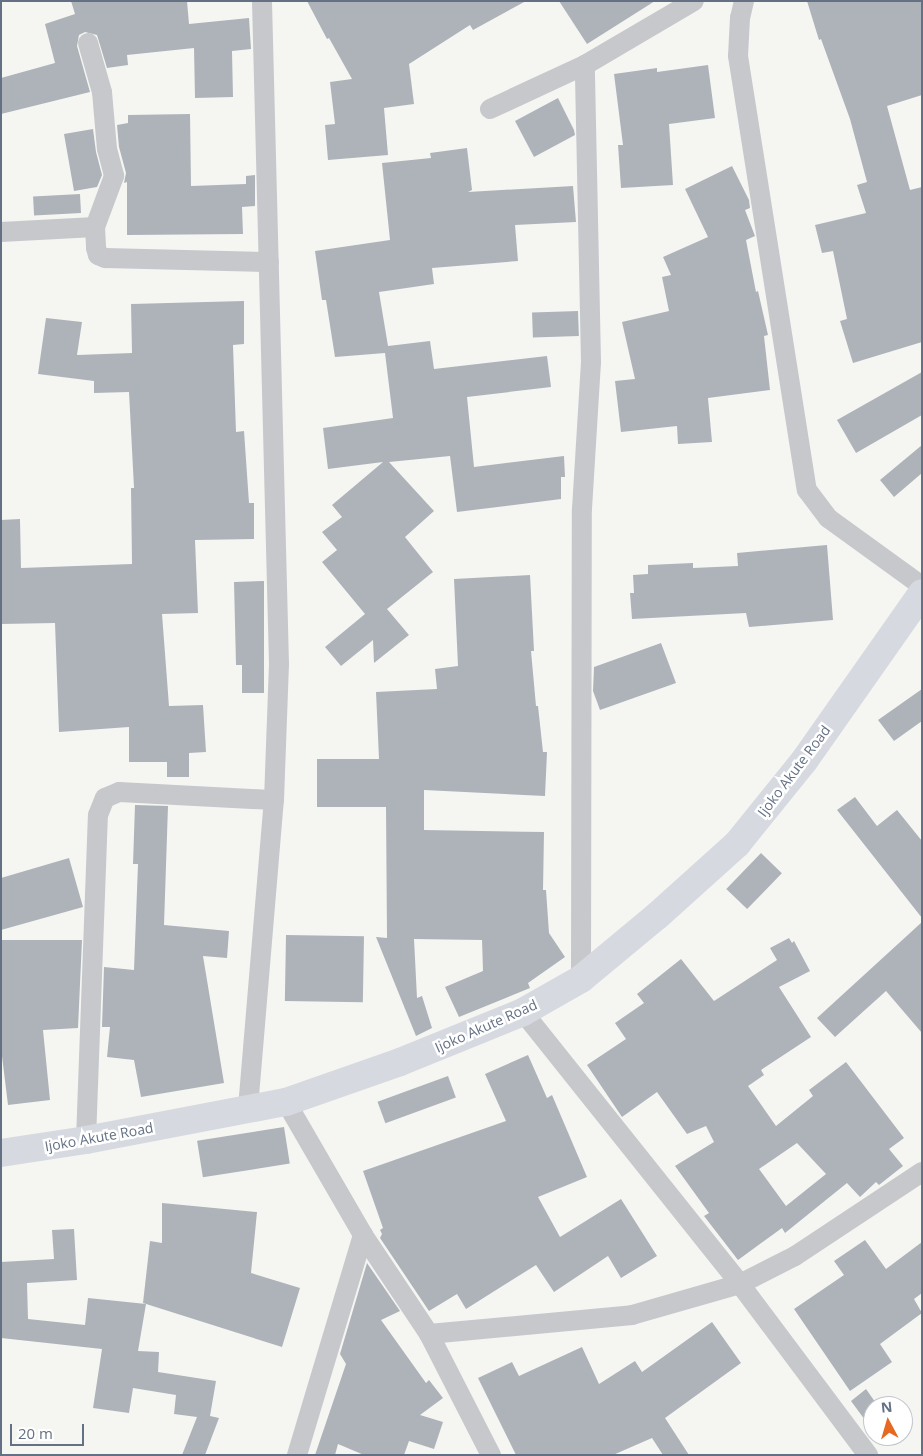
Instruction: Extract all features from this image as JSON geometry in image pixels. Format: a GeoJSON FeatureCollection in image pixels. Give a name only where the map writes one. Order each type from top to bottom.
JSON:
{"type":"FeatureCollection","features":[{"type":"Feature","properties":{"kind":"main road","name":"Ijoko Akute Road"},"geometry":{"type":"LineString","coordinates":[[1,1153],[86,1140],[286,1102],[400,1062],[523,1012],[581,979],[657,916],[737,844],[804,760],[922,593]]}},
{"type":"Feature","properties":{"kind":"street"},"geometry":{"type":"LineString","coordinates":[[248,1108],[274,800],[279,664],[262,1]]}},
{"type":"Feature","properties":{"kind":"street"},"geometry":{"type":"LineString","coordinates":[[490,109],[585,66],[694,1]]}},
{"type":"Feature","properties":{"kind":"street"},"geometry":{"type":"LineString","coordinates":[[744,1],[740,18],[738,56],[807,490],[828,518],[922,586]]}},
{"type":"Feature","properties":{"kind":"street"},"geometry":{"type":"LineString","coordinates":[[88,43],[102,92],[107,149],[114,176],[95,227],[98,255],[105,258],[269,262]]}},
{"type":"Feature","properties":{"kind":"street"},"geometry":{"type":"LineString","coordinates":[[581,979],[582,509],[591,362],[585,66]]}},
{"type":"Feature","properties":{"kind":"street"},"geometry":{"type":"LineString","coordinates":[[1,232],[95,227]]}},
{"type":"Feature","properties":{"kind":"street"},"geometry":{"type":"LineString","coordinates":[[86,1140],[98,815],[106,798],[119,792],[274,800]]}},
{"type":"Feature","properties":{"kind":"street"},"geometry":{"type":"LineString","coordinates":[[523,1012],[740,1284],[868,1455]]}},
{"type":"Feature","properties":{"kind":"street"},"geometry":{"type":"LineString","coordinates":[[286,1102],[363,1235],[429,1334],[491,1455]]}},
{"type":"Feature","properties":{"kind":"street"},"geometry":{"type":"LineString","coordinates":[[429,1334],[632,1316],[740,1284],[794,1256],[922,1172]]}},
{"type":"Feature","properties":{"kind":"street"},"geometry":{"type":"LineString","coordinates":[[297,1455],[363,1235]]}},
{"type":"Feature","properties":{"kind":"building"},"geometry":{"type":"Polygon","coordinates":[[[71,1],[187,1],[189,24],[249,18],[251,49],[232,51],[233,97],[195,98],[194,48],[127,55],[128,65],[107,68],[97,35],[85,32],[79,35],[77,46],[90,92],[1,114],[1,78],[55,63],[45,24],[75,14],[71,1]]]}},
{"type":"Feature","properties":{"kind":"building"},"geometry":{"type":"Polygon","coordinates":[[[307,1],[526,1],[473,30],[470,25],[409,64],[414,104],[384,108],[388,155],[328,160],[325,125],[335,124],[330,82],[352,79],[329,38],[327,39],[307,1]]]}},
{"type":"Feature","properties":{"kind":"building"},"geometry":{"type":"Polygon","coordinates":[[[559,1],[655,1],[587,44],[559,1]]]}},
{"type":"Feature","properties":{"kind":"building"},"geometry":{"type":"Polygon","coordinates":[[[807,1],[922,1],[922,95],[887,106],[910,190],[922,187],[922,342],[853,363],[840,321],[847,319],[833,251],[822,253],[815,225],[866,213],[857,185],[867,182],[850,119],[821,39],[819,40],[807,1]]]}},
{"type":"Feature","properties":{"kind":"building"},"geometry":{"type":"Polygon","coordinates":[[[708,65],[715,118],[669,124],[673,185],[621,188],[618,145],[623,145],[614,74],[657,68],[657,72],[708,65]]]}},
{"type":"Feature","properties":{"kind":"building"},"geometry":{"type":"Polygon","coordinates":[[[558,98],[575,135],[534,157],[515,121],[558,98]]]}},
{"type":"Feature","properties":{"kind":"building"},"geometry":{"type":"Polygon","coordinates":[[[190,114],[191,186],[246,184],[246,176],[255,175],[255,206],[242,207],[243,234],[127,235],[127,182],[124,183],[126,173],[119,147],[117,125],[128,123],[128,115],[190,114]]]}},
{"type":"Feature","properties":{"kind":"building"},"geometry":{"type":"Polygon","coordinates":[[[93,129],[102,175],[97,187],[74,191],[64,134],[93,129]]]}},
{"type":"Feature","properties":{"kind":"building"},"geometry":{"type":"Polygon","coordinates":[[[467,148],[472,190],[468,192],[573,186],[576,222],[515,225],[518,261],[432,268],[434,284],[379,292],[388,346],[430,341],[434,369],[547,356],[551,387],[467,397],[474,467],[564,456],[565,477],[561,477],[561,499],[457,512],[450,456],[389,462],[434,511],[405,537],[433,572],[387,609],[409,635],[374,663],[373,640],[341,666],[325,647],[365,614],[322,562],[337,550],[322,532],[342,517],[332,505],[383,462],[328,469],[323,428],[393,418],[385,353],[335,357],[326,300],[322,300],[315,251],[390,240],[382,163],[431,158],[430,153],[467,148]]]}},
{"type":"Feature","properties":{"kind":"building"},"geometry":{"type":"Polygon","coordinates":[[[732,166],[749,200],[750,208],[745,210],[755,236],[746,240],[756,292],[758,291],[768,335],[764,336],[770,390],[708,398],[712,442],[678,444],[677,426],[621,432],[615,381],[635,379],[622,322],[669,311],[662,277],[671,275],[663,257],[708,237],[685,189],[732,166]]]}},
{"type":"Feature","properties":{"kind":"building"},"geometry":{"type":"Polygon","coordinates":[[[80,194],[81,213],[34,215],[33,196],[80,194]]]}},
{"type":"Feature","properties":{"kind":"building"},"geometry":{"type":"Polygon","coordinates":[[[244,301],[244,344],[233,345],[236,432],[244,431],[249,503],[254,503],[254,539],[195,540],[198,613],[162,614],[169,706],[203,705],[206,752],[189,753],[189,777],[167,777],[167,762],[129,762],[129,727],[59,732],[55,623],[1,624],[1,520],[20,519],[21,568],[132,564],[131,488],[134,488],[129,392],[94,393],[94,381],[38,374],[46,318],[82,322],[77,355],[132,353],[131,304],[244,301]]]}},
{"type":"Feature","properties":{"kind":"building"},"geometry":{"type":"Polygon","coordinates":[[[578,311],[579,336],[533,338],[532,313],[578,311]]]}},
{"type":"Feature","properties":{"kind":"building"},"geometry":{"type":"Polygon","coordinates":[[[922,372],[922,415],[856,453],[837,420],[922,372]]]}},
{"type":"Feature","properties":{"kind":"building"},"geometry":{"type":"Polygon","coordinates":[[[922,445],[922,473],[894,497],[880,480],[922,445]]]}},
{"type":"Feature","properties":{"kind":"building"},"geometry":{"type":"Polygon","coordinates":[[[827,545],[833,620],[749,627],[746,613],[632,619],[630,593],[634,593],[633,575],[648,574],[648,565],[693,563],[693,568],[738,566],[737,553],[827,545]]]}},
{"type":"Feature","properties":{"kind":"building"},"geometry":{"type":"Polygon","coordinates":[[[530,575],[534,651],[531,651],[536,706],[538,706],[543,752],[547,752],[545,796],[424,790],[424,830],[544,832],[543,890],[546,890],[549,933],[565,957],[528,983],[530,988],[459,1017],[445,987],[483,971],[482,940],[414,939],[417,998],[422,996],[432,1028],[416,1036],[376,937],[387,938],[386,807],[317,807],[317,759],[379,759],[376,692],[437,689],[435,669],[458,666],[454,579],[530,575]]]}},
{"type":"Feature","properties":{"kind":"building"},"geometry":{"type":"Polygon","coordinates":[[[264,581],[264,693],[242,693],[242,665],[236,665],[234,582],[264,581]]]}},
{"type":"Feature","properties":{"kind":"building"},"geometry":{"type":"Polygon","coordinates":[[[661,643],[676,683],[600,710],[593,691],[594,667],[661,643]]]}},
{"type":"Feature","properties":{"kind":"building"},"geometry":{"type":"Polygon","coordinates":[[[922,689],[922,721],[894,741],[878,720],[922,689]]]}},
{"type":"Feature","properties":{"kind":"building"},"geometry":{"type":"Polygon","coordinates":[[[855,797],[877,826],[897,810],[922,841],[922,918],[837,810],[855,797]]]}},
{"type":"Feature","properties":{"kind":"building"},"geometry":{"type":"Polygon","coordinates":[[[135,805],[168,806],[164,925],[229,931],[227,958],[203,956],[224,1083],[141,1097],[134,1060],[107,1057],[110,1027],[102,1027],[104,967],[134,970],[138,864],[133,864],[135,805]]]}},
{"type":"Feature","properties":{"kind":"building"},"geometry":{"type":"Polygon","coordinates":[[[761,853],[782,873],[747,909],[726,889],[761,853]]]}},
{"type":"Feature","properties":{"kind":"building"},"geometry":{"type":"Polygon","coordinates":[[[69,858],[83,907],[1,930],[1,878],[69,858]]]}},
{"type":"Feature","properties":{"kind":"building"},"geometry":{"type":"Polygon","coordinates":[[[922,922],[922,1033],[886,991],[835,1037],[817,1018],[922,922]]]}},
{"type":"Feature","properties":{"kind":"building"},"geometry":{"type":"Polygon","coordinates":[[[286,935],[364,936],[363,1002],[285,1001],[286,935]]]}},
{"type":"Feature","properties":{"kind":"building"},"geometry":{"type":"Polygon","coordinates":[[[789,938],[792,943],[794,941],[810,971],[779,987],[811,1037],[761,1070],[764,1075],[748,1086],[776,1126],[813,1096],[809,1090],[846,1062],[904,1138],[889,1149],[903,1166],[879,1185],[876,1182],[860,1197],[847,1183],[785,1233],[782,1228],[738,1260],[704,1216],[709,1213],[675,1166],[714,1142],[706,1126],[687,1134],[657,1092],[622,1117],[587,1065],[626,1039],[615,1023],[644,1003],[637,994],[681,959],[714,1001],[777,960],[770,948],[789,938]],[[797,1143],[759,1169],[786,1206],[826,1174],[797,1143]]]}},
{"type":"Feature","properties":{"kind":"building"},"geometry":{"type":"Polygon","coordinates":[[[2,940],[82,940],[78,1028],[43,1030],[50,1100],[8,1105],[1,1048],[2,940]]]}},
{"type":"Feature","properties":{"kind":"building"},"geometry":{"type":"Polygon","coordinates":[[[528,1055],[547,1098],[552,1095],[587,1177],[538,1197],[560,1237],[621,1199],[657,1256],[621,1278],[608,1256],[554,1292],[536,1265],[466,1309],[457,1294],[429,1311],[380,1238],[382,1234],[380,1230],[383,1228],[363,1171],[506,1121],[485,1074],[528,1055]]]}},
{"type":"Feature","properties":{"kind":"building"},"geometry":{"type":"Polygon","coordinates":[[[448,1076],[456,1098],[385,1123],[378,1102],[448,1076]]]}},
{"type":"Feature","properties":{"kind":"building"},"geometry":{"type":"Polygon","coordinates":[[[284,1127],[290,1164],[203,1177],[197,1141],[284,1127]]]}},
{"type":"Feature","properties":{"kind":"building"},"geometry":{"type":"Polygon","coordinates":[[[162,1203],[257,1212],[251,1273],[300,1288],[282,1347],[143,1303],[150,1241],[162,1243],[162,1203]]]}},
{"type":"Feature","properties":{"kind":"building"},"geometry":{"type":"Polygon","coordinates":[[[74,1229],[77,1280],[27,1283],[28,1319],[85,1325],[88,1298],[146,1304],[138,1351],[159,1352],[158,1372],[216,1381],[210,1416],[219,1418],[205,1455],[182,1455],[197,1417],[174,1414],[176,1395],[133,1388],[129,1413],[93,1408],[102,1349],[1,1338],[1,1262],[54,1259],[52,1230],[74,1229]]]}},
{"type":"Feature","properties":{"kind":"building"},"geometry":{"type":"Polygon","coordinates":[[[865,1240],[886,1269],[922,1242],[922,1293],[914,1299],[922,1313],[880,1344],[892,1362],[850,1391],[794,1309],[844,1275],[834,1261],[865,1240]]]}},
{"type":"Feature","properties":{"kind":"building"},"geometry":{"type":"Polygon","coordinates":[[[367,1263],[400,1311],[381,1320],[426,1383],[429,1380],[443,1398],[420,1415],[443,1422],[434,1449],[409,1441],[404,1455],[364,1455],[338,1444],[335,1455],[315,1455],[346,1364],[340,1354],[367,1263]]]}},
{"type":"Feature","properties":{"kind":"building"},"geometry":{"type":"Polygon","coordinates":[[[712,1322],[741,1363],[665,1418],[689,1455],[663,1455],[652,1438],[613,1455],[516,1455],[478,1378],[512,1362],[519,1376],[582,1347],[599,1384],[635,1361],[642,1372],[712,1322]]]}},
{"type":"Feature","properties":{"kind":"building"},"geometry":{"type":"Polygon","coordinates":[[[866,1389],[871,1396],[863,1396],[863,1417],[851,1401],[866,1389]]]}}]}
